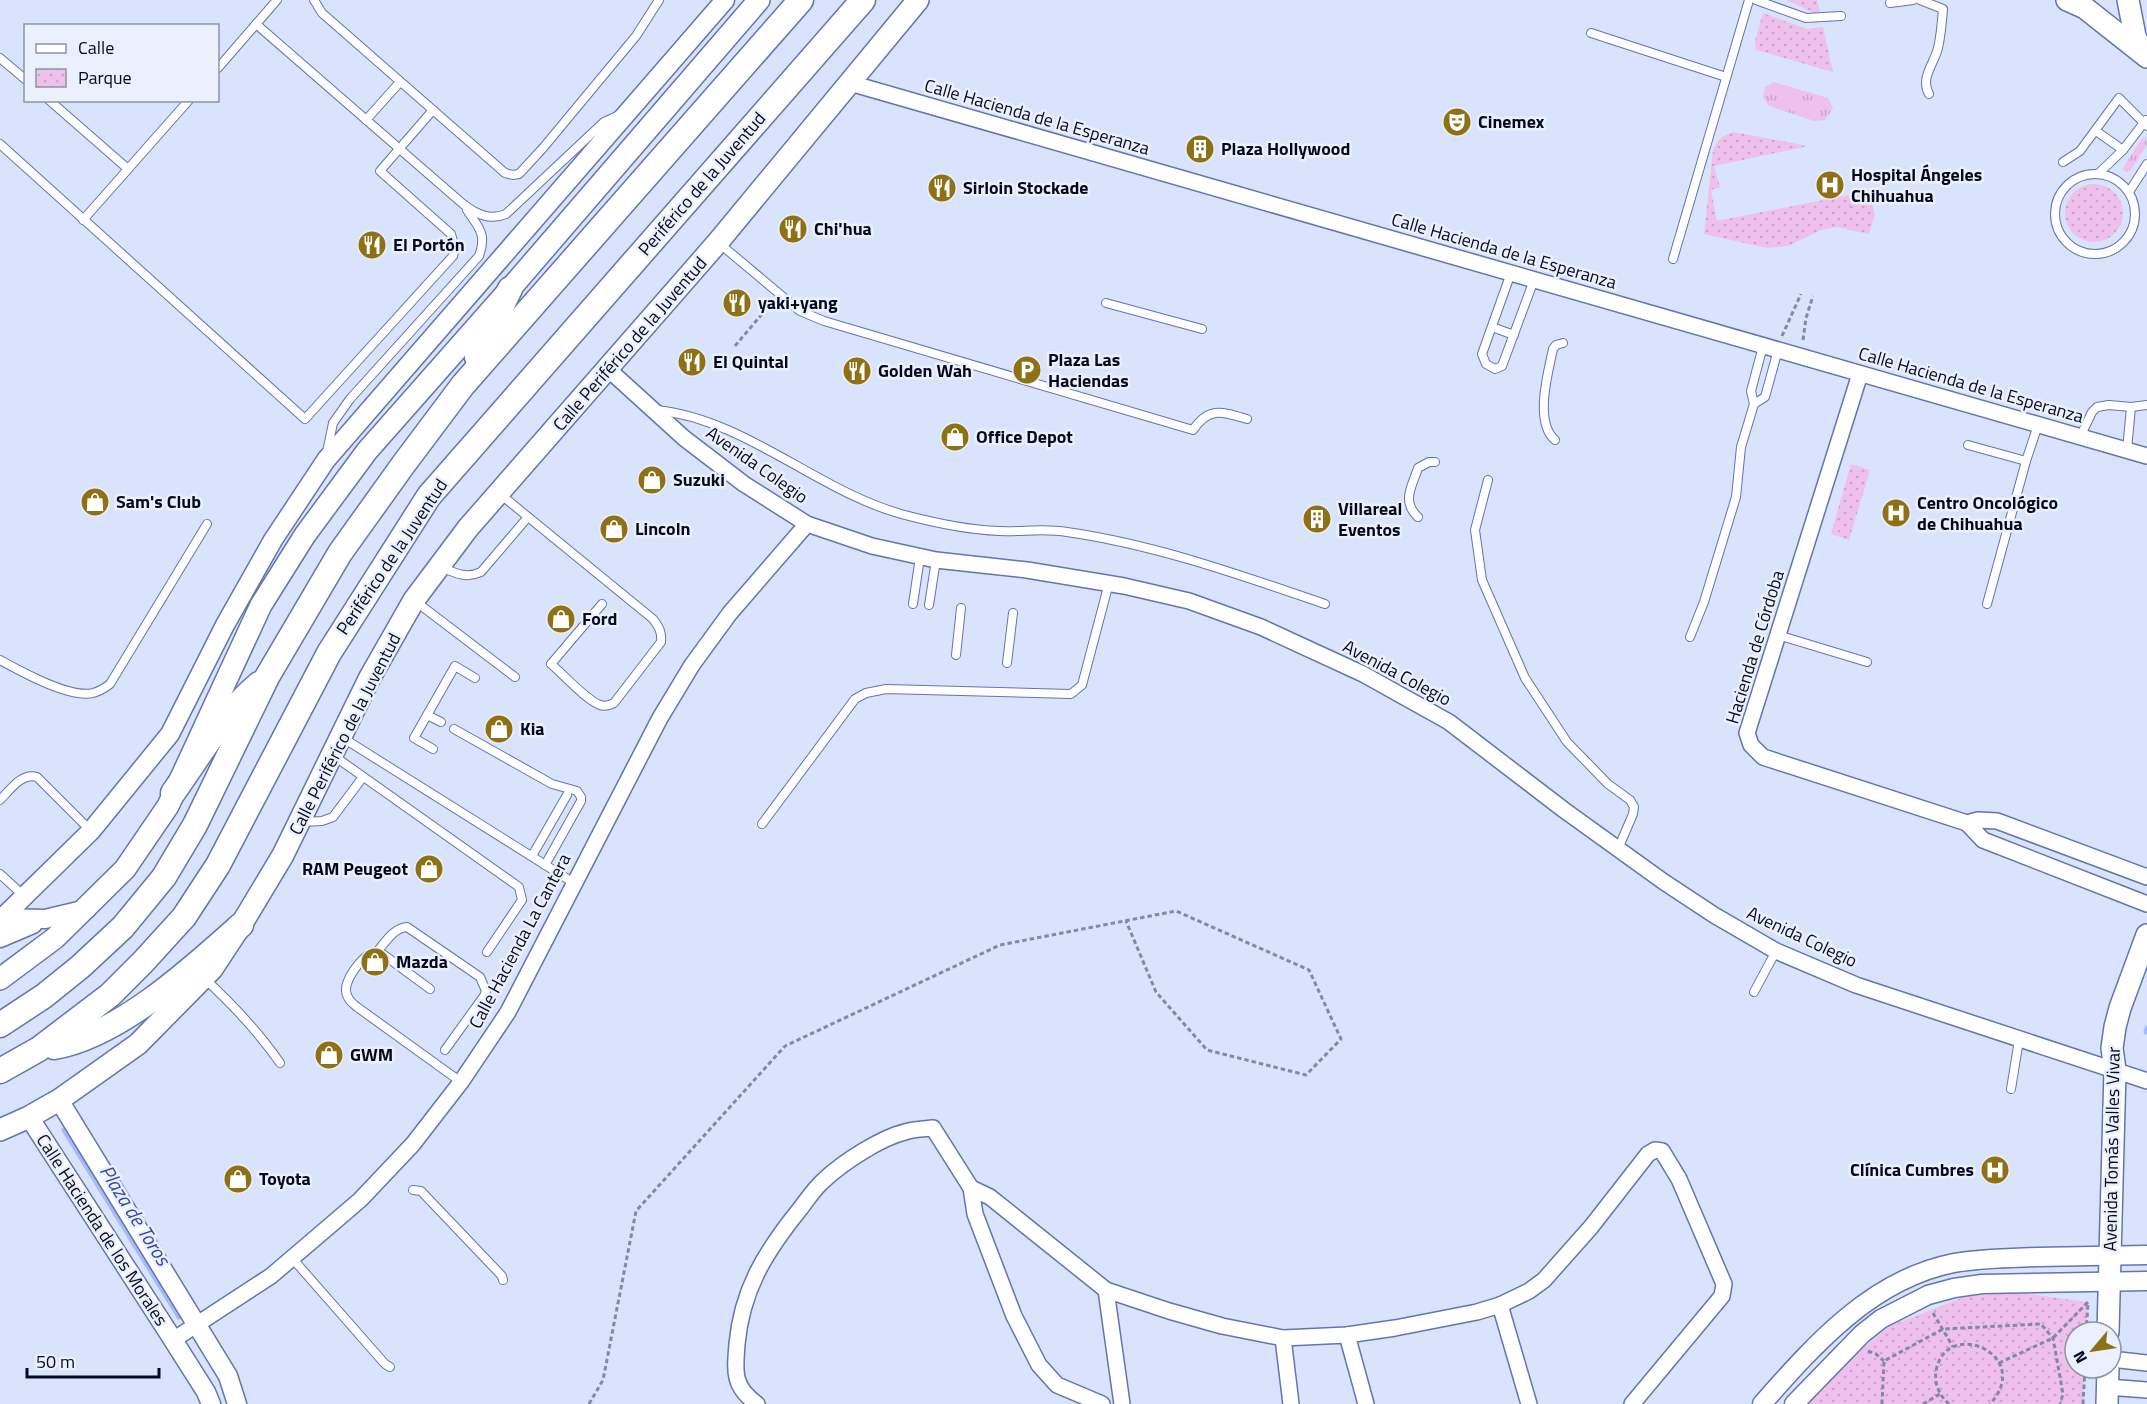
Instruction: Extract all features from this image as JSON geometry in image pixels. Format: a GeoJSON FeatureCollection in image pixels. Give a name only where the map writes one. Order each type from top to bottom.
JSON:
{"type":"FeatureCollection","features":[{"type":"Feature","properties":{"kind":"highway"},"geometry":{"type":"LineString","coordinates":[[0,1025],[44,996],[80,968],[123,927],[164,877],[195,825],[267,677],[340,553],[463,385],[801,0]]}},
{"type":"Feature","properties":{"kind":"highway","name":"Periférico de la Juventud"},"geometry":{"type":"LineString","coordinates":[[0,1071],[39,1049],[110,995],[184,917],[218,866],[328,653],[429,496],[863,0]]}},
{"type":"Feature","properties":{"kind":"highway"},"geometry":{"type":"LineString","coordinates":[[463,385],[510,289]]}},
{"type":"Feature","properties":{"kind":"highway"},"geometry":{"type":"LineString","coordinates":[[174,793],[227,715],[242,698],[267,677]]}},
{"type":"Feature","properties":{"kind":"highway"},"geometry":{"type":"LineString","coordinates":[[39,1049],[67,1045],[100,1031],[156,997],[241,925]]}},
{"type":"Feature","properties":{"kind":"main road"},"geometry":{"type":"LineString","coordinates":[[0,979],[55,938],[87,909],[125,869],[168,806],[261,605],[305,535],[367,451],[536,260],[759,0]]}},
{"type":"Feature","properties":{"kind":"main road","name":"Calle Periférico de la Juventud"},"geometry":{"type":"LineString","coordinates":[[0,1130],[59,1100],[138,1044],[212,969],[283,855],[369,678],[414,600],[441,567],[468,528],[718,242],[918,0]]}},
{"type":"Feature","properties":{"kind":"main road"},"geometry":{"type":"LineString","coordinates":[[2067,0],[2085,8],[2145,55]]}},
{"type":"Feature","properties":{"kind":"main road"},"geometry":{"type":"LineString","coordinates":[[2128,0],[2135,36],[2145,55]]}},
{"type":"Feature","properties":{"kind":"main road","name":"Avenida Tomás Valles Vivar"},"geometry":{"type":"LineString","coordinates":[[2109,1320],[2115,1070],[2112,1048],[2120,1008],[2147,935]]}},
{"type":"Feature","properties":{"kind":"street"},"geometry":{"type":"LineString","coordinates":[[0,919],[91,831],[170,734],[225,625],[268,550],[326,460],[515,241],[634,108],[725,0]]}},
{"type":"Feature","properties":{"kind":"street","name":"Calle Hacienda de la Esperanza"},"geometry":{"type":"LineString","coordinates":[[850,83],[2147,456]]}},
{"type":"Feature","properties":{"kind":"street"},"geometry":{"type":"LineString","coordinates":[[515,241],[536,260]]}},
{"type":"Feature","properties":{"kind":"street","name":"Avenida Colegio"},"geometry":{"type":"LineString","coordinates":[[608,369],[684,438],[744,484],[807,524],[872,546],[928,559],[1027,570],[1109,583],[1189,601],[1261,627],[1363,674],[1449,722],[1618,849],[1714,915],[1776,951],[1831,975],[2147,1082]]}},
{"type":"Feature","properties":{"kind":"street","name":"Hacienda de Córdoba"},"geometry":{"type":"LineString","coordinates":[[1860,374],[1746,732],[1756,752],[1764,757],[1966,823],[1983,840],[2147,904]]}},
{"type":"Feature","properties":{"kind":"street","name":"Calle Hacienda La Cantera"},"geometry":{"type":"LineString","coordinates":[[173,1340],[271,1276],[360,1200],[413,1144],[461,1082],[508,1012],[660,718],[692,665],[730,613],[807,524]]}},
{"type":"Feature","properties":{"kind":"street","name":"Hacienda de Córdoba"},"geometry":{"type":"LineString","coordinates":[[1966,823],[1978,820],[1997,821],[2147,877]]}},
{"type":"Feature","properties":{"kind":"street"},"geometry":{"type":"LineString","coordinates":[[0,938],[43,919],[87,909]]}},
{"type":"Feature","properties":{"kind":"street"},"geometry":{"type":"LineString","coordinates":[[0,919],[43,919]]}},
{"type":"Feature","properties":{"kind":"street","name":"Calle Hacienda de los Morales"},"geometry":{"type":"LineString","coordinates":[[59,1100],[228,1376],[237,1404]]}},
{"type":"Feature","properties":{"kind":"street","name":"Calle Hacienda de los Morales"},"geometry":{"type":"LineString","coordinates":[[29,1117],[206,1392],[211,1404]]}},
{"type":"Feature","properties":{"kind":"street"},"geometry":{"type":"LineString","coordinates":[[757,1404],[745,1395],[737,1381],[735,1369],[739,1318],[751,1282],[769,1251],[823,1181],[875,1145],[905,1132],[933,1128],[971,1188],[975,1214],[1014,1317],[1040,1365],[1058,1384],[1102,1404]]}},
{"type":"Feature","properties":{"kind":"street"},"geometry":{"type":"LineString","coordinates":[[971,1188],[990,1197],[1106,1290],[1211,1323],[1283,1338],[1347,1335],[1477,1312],[1500,1305],[1529,1291],[1544,1280],[1591,1227],[1648,1154],[1655,1150],[1662,1151],[1679,1179],[1724,1284],[1722,1296],[1632,1404]]}},
{"type":"Feature","properties":{"kind":"street"},"geometry":{"type":"LineString","coordinates":[[1762,1404],[1832,1329],[1874,1298],[1932,1269],[1975,1259],[2147,1255]]}},
{"type":"Feature","properties":{"kind":"street"},"geometry":{"type":"LineString","coordinates":[[1794,1404],[1862,1334],[1881,1319],[1928,1295],[1982,1284],[2147,1281]]}},
{"type":"Feature","properties":{"kind":"street"},"geometry":{"type":"LineString","coordinates":[[1106,1290],[1122,1404]]}},
{"type":"Feature","properties":{"kind":"street"},"geometry":{"type":"LineString","coordinates":[[1500,1305],[1529,1404]]}},
{"type":"Feature","properties":{"kind":"street"},"geometry":{"type":"LineString","coordinates":[[1347,1335],[1366,1404]]}},
{"type":"Feature","properties":{"kind":"street"},"geometry":{"type":"LineString","coordinates":[[1283,1338],[1291,1404]]}},
{"type":"Feature","properties":{"kind":"street"},"geometry":{"type":"LineString","coordinates":[[2123,1360],[2147,1363]]}},
{"type":"Feature","properties":{"kind":"street"},"geometry":{"type":"LineString","coordinates":[[2107,1386],[2147,1390]]}},
{"type":"Feature","properties":{"kind":"lane"},"geometry":{"type":"LineString","coordinates":[[219,67],[277,0]]}},
{"type":"Feature","properties":{"kind":"lane"},"geometry":{"type":"LineString","coordinates":[[314,0],[322,13],[400,82],[505,173],[513,175],[519,174],[543,148],[636,36],[659,0]]}},
{"type":"Feature","properties":{"kind":"lane"},"geometry":{"type":"LineString","coordinates":[[1673,259],[1749,0]]}},
{"type":"Feature","properties":{"kind":"lane"},"geometry":{"type":"LineString","coordinates":[[1756,0],[1806,18],[1841,16]]}},
{"type":"Feature","properties":{"kind":"lane"},"geometry":{"type":"LineString","coordinates":[[1890,3],[1913,0]]}},
{"type":"Feature","properties":{"kind":"lane"},"geometry":{"type":"LineString","coordinates":[[1920,0],[1943,9],[1937,51],[1925,87],[1929,94]]}},
{"type":"Feature","properties":{"kind":"lane"},"geometry":{"type":"LineString","coordinates":[[256,24],[462,204],[474,213],[490,217],[498,218],[506,214],[604,122],[634,108]]}},
{"type":"Feature","properties":{"kind":"lane"},"geometry":{"type":"LineString","coordinates":[[1591,33],[1726,77]]}},
{"type":"Feature","properties":{"kind":"lane"},"geometry":{"type":"LineString","coordinates":[[0,58],[24,78]]}},
{"type":"Feature","properties":{"kind":"lane"},"geometry":{"type":"LineString","coordinates":[[366,120],[400,82]]}},
{"type":"Feature","properties":{"kind":"lane"},"geometry":{"type":"LineString","coordinates":[[2063,162],[2080,151],[2119,98],[2146,123],[2099,173]]}},
{"type":"Feature","properties":{"kind":"lane"},"geometry":{"type":"LineString","coordinates":[[51,102],[128,169]]}},
{"type":"Feature","properties":{"kind":"lane"},"geometry":{"type":"LineString","coordinates":[[83,220],[187,102]]}},
{"type":"Feature","properties":{"kind":"lane"},"geometry":{"type":"LineString","coordinates":[[0,144],[305,420],[453,256],[454,241],[451,234],[380,171],[433,110]]}},
{"type":"Feature","properties":{"kind":"lane"},"geometry":{"type":"LineString","coordinates":[[2096,131],[2123,150]]}},
{"type":"Feature","properties":{"kind":"lane"},"geometry":{"type":"LineString","coordinates":[[2129,192],[2147,164]]}},
{"type":"Feature","properties":{"kind":"lane"},"geometry":{"type":"LineString","coordinates":[[2099,173],[2110,177],[2121,183],[2129,192],[2134,204],[2135,218],[2132,231],[2124,242],[2113,250],[2100,254],[2087,253],[2074,248],[2057,228],[2055,214],[2057,201],[2063,189],[2073,180],[2085,174],[2099,173]]}},
{"type":"Feature","properties":{"kind":"lane"},"geometry":{"type":"LineString","coordinates":[[326,460],[333,423],[350,399],[479,256],[484,243],[483,236],[462,204]]}},
{"type":"Feature","properties":{"kind":"lane"},"geometry":{"type":"LineString","coordinates":[[718,242],[800,311],[824,321],[1194,430],[1201,418],[1217,412],[1247,419]]}},
{"type":"Feature","properties":{"kind":"lane"},"geometry":{"type":"LineString","coordinates":[[1511,273],[1482,354],[1486,364],[1495,369],[1502,366],[1534,280]]}},
{"type":"Feature","properties":{"kind":"lane"},"geometry":{"type":"LineString","coordinates":[[1106,303],[1202,329]]}},
{"type":"Feature","properties":{"kind":"lane"},"geometry":{"type":"LineString","coordinates":[[1492,327],[1514,335]]}},
{"type":"Feature","properties":{"kind":"lane"},"geometry":{"type":"LineString","coordinates":[[1555,440],[1550,436],[1545,423],[1545,383],[1553,348],[1563,343]]}},
{"type":"Feature","properties":{"kind":"lane"},"geometry":{"type":"LineString","coordinates":[[1690,637],[1704,602],[1736,497],[1741,447],[1754,404],[1751,391],[1755,375],[1770,348]]}},
{"type":"Feature","properties":{"kind":"lane"},"geometry":{"type":"LineString","coordinates":[[1754,404],[1765,397],[1770,379],[1770,348]]}},
{"type":"Feature","properties":{"kind":"lane"},"geometry":{"type":"LineString","coordinates":[[1755,375],[1770,379]]}},
{"type":"Feature","properties":{"kind":"lane"},"geometry":{"type":"LineString","coordinates":[[2080,437],[2092,412],[2097,407],[2147,405]]}},
{"type":"Feature","properties":{"kind":"lane"},"geometry":{"type":"LineString","coordinates":[[2127,450],[2131,407]]}},
{"type":"Feature","properties":{"kind":"lane"},"geometry":{"type":"LineString","coordinates":[[654,410],[699,418],[872,505],[902,514],[946,524],[998,531],[1046,530],[1115,540],[1202,562],[1325,604]]}},
{"type":"Feature","properties":{"kind":"lane"},"geometry":{"type":"LineString","coordinates":[[1987,604],[2026,460],[2038,425]]}},
{"type":"Feature","properties":{"kind":"lane"},"geometry":{"type":"LineString","coordinates":[[1968,445],[2026,460]]}},
{"type":"Feature","properties":{"kind":"lane"},"geometry":{"type":"LineString","coordinates":[[1418,517],[1411,510],[1408,501],[1418,468],[1429,462],[1435,462]]}},
{"type":"Feature","properties":{"kind":"lane"},"geometry":{"type":"LineString","coordinates":[[1488,480],[1475,530],[1482,580],[1525,678],[1567,742],[1608,784],[1630,800],[1634,807],[1618,849]]}},
{"type":"Feature","properties":{"kind":"lane"},"geometry":{"type":"LineString","coordinates":[[499,493],[658,626],[662,635],[661,642],[614,703],[607,706],[600,705],[551,664],[602,604]]}},
{"type":"Feature","properties":{"kind":"lane"},"geometry":{"type":"LineString","coordinates":[[441,567],[464,576],[474,576],[482,572],[528,517]]}},
{"type":"Feature","properties":{"kind":"lane"},"geometry":{"type":"LineString","coordinates":[[0,660],[37,680],[80,693],[92,694],[110,684],[207,524]]}},
{"type":"Feature","properties":{"kind":"lane"},"geometry":{"type":"LineString","coordinates":[[913,604],[928,559]]}},
{"type":"Feature","properties":{"kind":"lane"},"geometry":{"type":"LineString","coordinates":[[928,559],[929,605]]}},
{"type":"Feature","properties":{"kind":"lane"},"geometry":{"type":"LineString","coordinates":[[762,824],[855,699],[866,693],[886,689],[1071,694],[1074,692],[1082,685],[1109,583]]}},
{"type":"Feature","properties":{"kind":"lane"},"geometry":{"type":"LineString","coordinates":[[414,600],[515,677]]}},
{"type":"Feature","properties":{"kind":"lane"},"geometry":{"type":"LineString","coordinates":[[956,655],[961,608]]}},
{"type":"Feature","properties":{"kind":"lane"},"geometry":{"type":"LineString","coordinates":[[1007,663],[1013,613]]}},
{"type":"Feature","properties":{"kind":"lane"},"geometry":{"type":"LineString","coordinates":[[1778,635],[1867,662]]}},
{"type":"Feature","properties":{"kind":"lane"},"geometry":{"type":"LineString","coordinates":[[433,749],[414,738],[455,666],[475,678]]}},
{"type":"Feature","properties":{"kind":"lane"},"geometry":{"type":"LineString","coordinates":[[427,715],[441,722]]}},
{"type":"Feature","properties":{"kind":"lane"},"geometry":{"type":"LineString","coordinates":[[454,729],[552,784],[578,791],[580,801],[545,865]]}},
{"type":"Feature","properties":{"kind":"lane"},"geometry":{"type":"LineString","coordinates":[[337,746],[532,856],[574,883]]}},
{"type":"Feature","properties":{"kind":"lane"},"geometry":{"type":"LineString","coordinates":[[337,746],[363,777],[519,887],[522,900],[488,952]]}},
{"type":"Feature","properties":{"kind":"lane"},"geometry":{"type":"LineString","coordinates":[[0,800],[25,776],[32,775],[37,777],[91,831]]}},
{"type":"Feature","properties":{"kind":"lane"},"geometry":{"type":"LineString","coordinates":[[300,822],[322,821],[333,817],[363,777]]}},
{"type":"Feature","properties":{"kind":"lane"},"geometry":{"type":"LineString","coordinates":[[532,856],[567,795]]}},
{"type":"Feature","properties":{"kind":"lane"},"geometry":{"type":"LineString","coordinates":[[0,874],[24,896]]}},
{"type":"Feature","properties":{"kind":"lane"},"geometry":{"type":"LineString","coordinates":[[376,953],[395,931],[407,927],[480,977],[486,991],[484,996],[445,1050]]}},
{"type":"Feature","properties":{"kind":"lane"},"geometry":{"type":"LineString","coordinates":[[1754,992],[1776,951]]}},
{"type":"Feature","properties":{"kind":"lane"},"geometry":{"type":"LineString","coordinates":[[430,989],[384,955],[376,953],[364,958],[348,980],[346,990],[348,999],[357,1007],[461,1082]]}},
{"type":"Feature","properties":{"kind":"lane"},"geometry":{"type":"LineString","coordinates":[[203,977],[230,1002],[268,1045],[280,1063]]}},
{"type":"Feature","properties":{"kind":"lane"},"geometry":{"type":"LineString","coordinates":[[2011,1089],[2019,1040]]}},
{"type":"Feature","properties":{"kind":"lane"},"geometry":{"type":"LineString","coordinates":[[413,1190],[421,1191],[502,1276],[503,1280]]}},
{"type":"Feature","properties":{"kind":"lane"},"geometry":{"type":"LineString","coordinates":[[292,1258],[390,1367]]}},
{"type":"Feature","properties":{"kind":"path"},"geometry":{"type":"LineString","coordinates":[[735,346],[780,294]]}},
{"type":"Feature","properties":{"kind":"path"},"geometry":{"type":"LineString","coordinates":[[1770,348],[1781,338],[1801,294]]}},
{"type":"Feature","properties":{"kind":"path"},"geometry":{"type":"LineString","coordinates":[[1797,356],[1803,342],[1806,318],[1813,296]]}},
{"type":"Feature","properties":{"kind":"path"},"geometry":{"type":"LineString","coordinates":[[589,1404],[603,1380],[636,1211],[785,1046],[1000,945],[1176,911],[1309,970],[1341,1039],[1306,1075],[1207,1050],[1155,992],[1126,921]]}},
{"type":"Feature","properties":{"kind":"path"},"geometry":{"type":"LineString","coordinates":[[2077,1301],[2088,1302]]}},
{"type":"Feature","properties":{"kind":"path"},"geometry":{"type":"LineString","coordinates":[[2087,1320],[2088,1302]]}},
{"type":"Feature","properties":{"kind":"path"},"geometry":{"type":"LineString","coordinates":[[2000,1363],[2053,1338],[2088,1302]]}},
{"type":"Feature","properties":{"kind":"path"},"geometry":{"type":"LineString","coordinates":[[1932,1310],[1953,1347]]}},
{"type":"Feature","properties":{"kind":"path"},"geometry":{"type":"LineString","coordinates":[[1884,1361],[1943,1329],[2041,1324],[2053,1338],[2063,1394],[2060,1404]]}},
{"type":"Feature","properties":{"kind":"path"},"geometry":{"type":"LineString","coordinates":[[1869,1344],[1862,1349],[1876,1354],[1884,1361]]}},
{"type":"Feature","properties":{"kind":"path"},"geometry":{"type":"LineString","coordinates":[[1949,1404],[1940,1394],[1936,1384],[1939,1363],[1953,1347],[1974,1344],[1994,1354],[2003,1374],[2002,1385],[1990,1404]]}},
{"type":"Feature","properties":{"kind":"path"},"geometry":{"type":"LineString","coordinates":[[1882,1404],[1884,1361]]}},
{"type":"Feature","properties":{"kind":"path"},"geometry":{"type":"LineString","coordinates":[[2083,1404],[2084,1380]]}},
{"type":"Feature","properties":{"kind":"path"},"geometry":{"type":"LineString","coordinates":[[1923,1404],[1940,1394]]}},
{"type":"Feature","properties":{"kind":"green space"},"geometry":{"type":"Polygon","coordinates":[[[1787,0],[1817,0],[1820,12],[1814,13],[1787,0]]]}},
{"type":"Feature","properties":{"kind":"green space"},"geometry":{"type":"Polygon","coordinates":[[[1763,13],[1807,29],[1823,27],[1833,72],[1756,50],[1755,41],[1763,13]]]}},
{"type":"Feature","properties":{"kind":"green space"},"geometry":{"type":"Polygon","coordinates":[[[1774,82],[1828,98],[1833,108],[1825,120],[1814,121],[1769,106],[1763,97],[1765,87],[1774,82]]]}},
{"type":"Feature","properties":{"kind":"green space"},"geometry":{"type":"Polygon","coordinates":[[[1734,132],[1808,146],[1714,166],[1720,187],[1711,190],[1717,221],[1869,191],[1875,215],[1869,234],[1837,227],[1821,230],[1788,246],[1767,248],[1704,234],[1713,151],[1720,138],[1734,132]]]}},
{"type":"Feature","properties":{"kind":"green space"},"geometry":{"type":"Polygon","coordinates":[[[2146,138],[2147,145],[2130,171],[2123,170],[2142,139],[2146,138]]]}},
{"type":"Feature","properties":{"kind":"green space"},"geometry":{"type":"Polygon","coordinates":[[[2088,184],[2100,184],[2115,192],[2123,207],[2123,219],[2115,234],[2100,242],[2088,242],[2073,234],[2065,219],[2065,207],[2073,192],[2088,184]]]}},
{"type":"Feature","properties":{"kind":"green space"},"geometry":{"type":"Polygon","coordinates":[[[1851,464],[1870,470],[1849,540],[1831,534],[1851,464]]]}},
{"type":"Feature","properties":{"kind":"green space"},"geometry":{"type":"Polygon","coordinates":[[[2014,1292],[2088,1302],[2087,1320],[2063,1320],[2063,1380],[2084,1380],[2083,1404],[1803,1404],[1835,1371],[1890,1326],[1964,1297],[2014,1292]]]}},
{"type":"Feature","properties":{"kind":"waterway","name":"Plaza de Toros"},"geometry":{"type":"LineString","coordinates":[[2146,1032],[2147,1028]]}},
{"type":"Feature","properties":{"kind":"waterway","name":"Plaza de Toros"},"geometry":{"type":"LineString","coordinates":[[64,1130],[179,1317]]}},
{"type":"Feature","properties":{"kind":"place","name":"Cinemex"},"geometry":{"type":"Point","coordinates":[1457,122]}},
{"type":"Feature","properties":{"kind":"place","name":"Plaza Hollywood"},"geometry":{"type":"Point","coordinates":[1200,149]}},
{"type":"Feature","properties":{"kind":"place","name":"Hospital Ángeles Chihuahua"},"geometry":{"type":"Point","coordinates":[1830,185]}},
{"type":"Feature","properties":{"kind":"place","name":"Sirloin Stockade"},"geometry":{"type":"Point","coordinates":[942,188]}},
{"type":"Feature","properties":{"kind":"place","name":"Chi'hua"},"geometry":{"type":"Point","coordinates":[793,229]}},
{"type":"Feature","properties":{"kind":"place","name":"El Portón"},"geometry":{"type":"Point","coordinates":[372,245]}},
{"type":"Feature","properties":{"kind":"place","name":"yaki+yang"},"geometry":{"type":"Point","coordinates":[737,303]}},
{"type":"Feature","properties":{"kind":"place","name":"El Quintal"},"geometry":{"type":"Point","coordinates":[692,362]}},
{"type":"Feature","properties":{"kind":"place","name":"Plaza Las Haciendas"},"geometry":{"type":"Point","coordinates":[1027,370]}},
{"type":"Feature","properties":{"kind":"place","name":"Golden Wah"},"geometry":{"type":"Point","coordinates":[857,371]}},
{"type":"Feature","properties":{"kind":"place","name":"Office Depot"},"geometry":{"type":"Point","coordinates":[955,437]}},
{"type":"Feature","properties":{"kind":"place","name":"Suzuki"},"geometry":{"type":"Point","coordinates":[652,480]}},
{"type":"Feature","properties":{"kind":"place","name":"Sam's Club"},"geometry":{"type":"Point","coordinates":[95,502]}},
{"type":"Feature","properties":{"kind":"place","name":"Centro Oncológico de Chihuahua"},"geometry":{"type":"Point","coordinates":[1896,513]}},
{"type":"Feature","properties":{"kind":"place","name":"Villareal Eventos"},"geometry":{"type":"Point","coordinates":[1317,519]}},
{"type":"Feature","properties":{"kind":"place","name":"Lincoln"},"geometry":{"type":"Point","coordinates":[614,529]}},
{"type":"Feature","properties":{"kind":"place","name":"Ford"},"geometry":{"type":"Point","coordinates":[561,619]}},
{"type":"Feature","properties":{"kind":"place","name":"Kia"},"geometry":{"type":"Point","coordinates":[499,729]}},
{"type":"Feature","properties":{"kind":"place","name":"RAM Peugeot"},"geometry":{"type":"Point","coordinates":[429,869]}},
{"type":"Feature","properties":{"kind":"place","name":"Mazda"},"geometry":{"type":"Point","coordinates":[375,962]}},
{"type":"Feature","properties":{"kind":"place","name":"GWM"},"geometry":{"type":"Point","coordinates":[329,1055]}},
{"type":"Feature","properties":{"kind":"place","name":"Clínica Cumbres"},"geometry":{"type":"Point","coordinates":[1995,1170]}},
{"type":"Feature","properties":{"kind":"place","name":"Toyota"},"geometry":{"type":"Point","coordinates":[238,1179]}}]}
